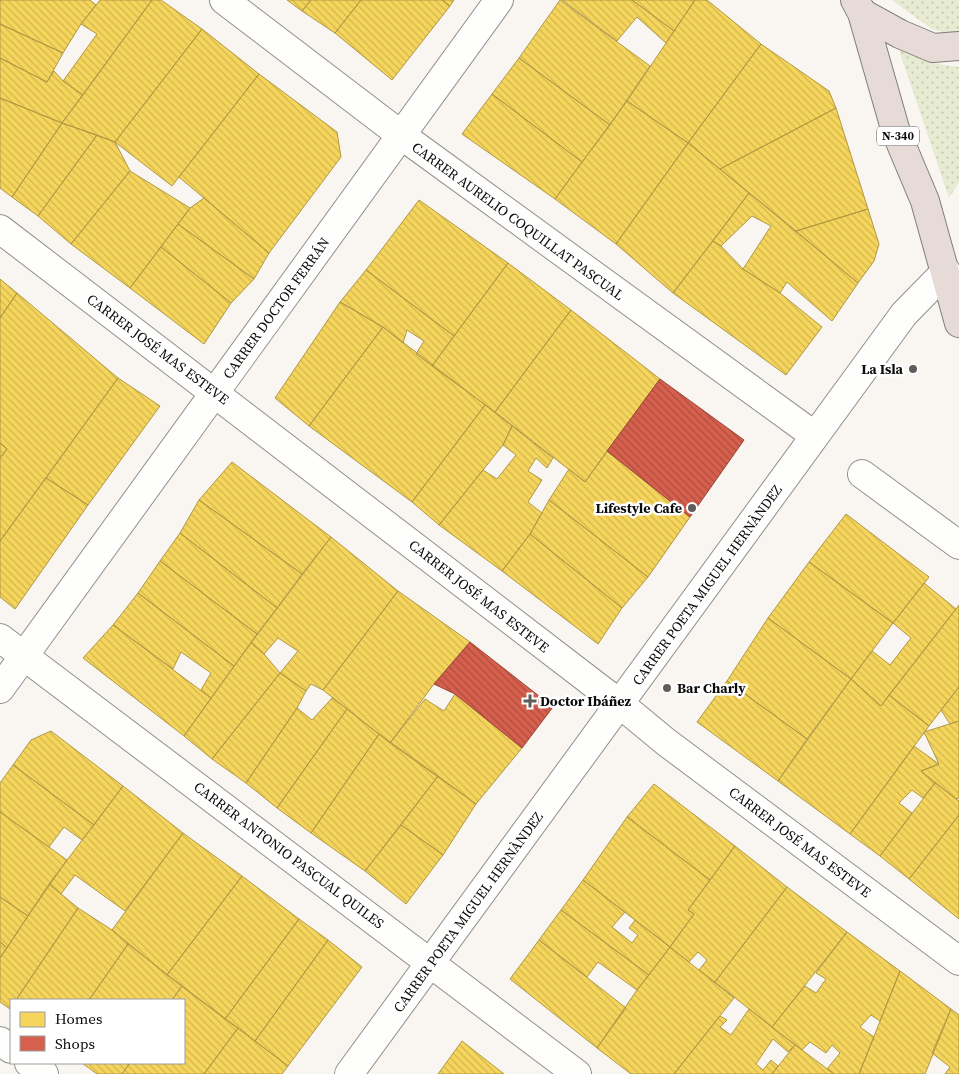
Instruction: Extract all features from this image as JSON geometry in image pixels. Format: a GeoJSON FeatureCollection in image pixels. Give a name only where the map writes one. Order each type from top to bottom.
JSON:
{"type":"FeatureCollection","features":[{"type":"Feature","properties":{"kind":"highway"},"geometry":{"type":"LineString","coordinates":[[854,4],[900,34],[933,48],[959,46]]}},
{"type":"Feature","properties":{"kind":"highway","name":"N-340"},"geometry":{"type":"LineString","coordinates":[[854,4],[896,132],[952,260],[959,323]]}},
{"type":"Feature","properties":{"kind":"street","name":"CARRER AURELIO COQUILLAT PASCUAL"},"geometry":{"type":"LineString","coordinates":[[224,0],[401,135],[815,436]]}},
{"type":"Feature","properties":{"kind":"street","name":"CARRER DOCTOR FERRÁN"},"geometry":{"type":"LineString","coordinates":[[0,688],[499,0]]}},
{"type":"Feature","properties":{"kind":"street","name":"CARRER JOSÉ MAS ESTEVE"},"geometry":{"type":"LineString","coordinates":[[0,229],[215,392],[620,704],[666,742],[959,961]]}},
{"type":"Feature","properties":{"kind":"street","name":"CARRER POETA MIGUEL HERNÀNDEZ"},"geometry":{"type":"LineString","coordinates":[[349,1074],[904,314],[952,260]]}},
{"type":"Feature","properties":{"kind":"street"},"geometry":{"type":"LineString","coordinates":[[862,474],[959,545]]}},
{"type":"Feature","properties":{"kind":"street","name":"CARRER ANTONIO PASCUAL QUILES"},"geometry":{"type":"LineString","coordinates":[[0,638],[577,1074]]}},
{"type":"Feature","properties":{"kind":"street"},"geometry":{"type":"LineString","coordinates":[[30,1064],[44,1074]]}},
{"type":"Feature","properties":{"kind":"green space"},"geometry":{"type":"Polygon","coordinates":[[[892,0],[959,0],[959,36],[932,29],[892,0]]]}},
{"type":"Feature","properties":{"kind":"green space"},"geometry":{"type":"Polygon","coordinates":[[[899,50],[932,63],[959,67],[959,182],[949,198],[899,50]]]}},
{"type":"Feature","properties":{"kind":"building: Homes"},"geometry":{"type":"Polygon","coordinates":[[[0,0],[90,0],[96,5],[81,24],[63,53],[0,24],[0,0]]]}},
{"type":"Feature","properties":{"kind":"building: Homes"},"geometry":{"type":"Polygon","coordinates":[[[100,0],[152,0],[83,95],[63,81],[97,34],[81,24],[100,0]]]}},
{"type":"Feature","properties":{"kind":"building: Homes"},"geometry":{"type":"Polygon","coordinates":[[[152,0],[161,0],[202,29],[115,142],[62,123],[152,0]]]}},
{"type":"Feature","properties":{"kind":"building: Homes"},"geometry":{"type":"Polygon","coordinates":[[[287,0],[311,0],[302,11],[287,0]]]}},
{"type":"Feature","properties":{"kind":"building: Homes"},"geometry":{"type":"Polygon","coordinates":[[[311,0],[361,0],[335,33],[302,11],[311,0]]]}},
{"type":"Feature","properties":{"kind":"building: Homes"},"geometry":{"type":"Polygon","coordinates":[[[361,0],[442,0],[450,6],[392,80],[335,33],[361,0]]]}},
{"type":"Feature","properties":{"kind":"building: Homes"},"geometry":{"type":"Polygon","coordinates":[[[442,0],[454,0],[450,6],[442,0]]]}},
{"type":"Feature","properties":{"kind":"building: Homes"},"geometry":{"type":"Polygon","coordinates":[[[560,0],[650,66],[610,125],[519,58],[560,0]]]}},
{"type":"Feature","properties":{"kind":"building: Homes"},"geometry":{"type":"Polygon","coordinates":[[[562,0],[632,0],[674,31],[666,43],[637,17],[617,41],[562,0]]]}},
{"type":"Feature","properties":{"kind":"building: Homes"},"geometry":{"type":"Polygon","coordinates":[[[632,0],[695,0],[674,31],[632,0]]]}},
{"type":"Feature","properties":{"kind":"building: Homes"},"geometry":{"type":"Polygon","coordinates":[[[695,0],[707,0],[761,44],[688,143],[627,101],[695,0]]]}},
{"type":"Feature","properties":{"kind":"building: Homes"},"geometry":{"type":"Polygon","coordinates":[[[0,24],[63,53],[47,82],[0,58],[0,24]]]}},
{"type":"Feature","properties":{"kind":"building: Homes"},"geometry":{"type":"Polygon","coordinates":[[[202,29],[259,74],[172,186],[115,142],[202,29]]]}},
{"type":"Feature","properties":{"kind":"building: Homes"},"geometry":{"type":"Polygon","coordinates":[[[761,44],[829,91],[836,108],[720,169],[688,143],[761,44]]]}},
{"type":"Feature","properties":{"kind":"building: Homes"},"geometry":{"type":"Polygon","coordinates":[[[0,58],[47,82],[54,71],[63,81],[83,95],[62,123],[0,98],[0,58]]]}},
{"type":"Feature","properties":{"kind":"building: Homes"},"geometry":{"type":"Polygon","coordinates":[[[519,58],[610,125],[582,162],[492,94],[519,58]]]}},
{"type":"Feature","properties":{"kind":"building: Homes"},"geometry":{"type":"Polygon","coordinates":[[[259,74],[337,132],[341,157],[269,253],[179,177],[259,74]]]}},
{"type":"Feature","properties":{"kind":"building: Homes"},"geometry":{"type":"Polygon","coordinates":[[[492,94],[582,162],[555,199],[462,134],[492,94]]]}},
{"type":"Feature","properties":{"kind":"building: Homes"},"geometry":{"type":"Polygon","coordinates":[[[0,98],[62,123],[12,197],[0,188],[0,98]]]}},
{"type":"Feature","properties":{"kind":"building: Homes"},"geometry":{"type":"Polygon","coordinates":[[[627,101],[688,143],[616,244],[555,199],[627,101]]]}},
{"type":"Feature","properties":{"kind":"building: Homes"},"geometry":{"type":"Polygon","coordinates":[[[836,108],[868,209],[796,231],[720,169],[836,108]]]}},
{"type":"Feature","properties":{"kind":"building: Homes"},"geometry":{"type":"Polygon","coordinates":[[[62,123],[97,135],[38,216],[12,197],[62,123]]]}},
{"type":"Feature","properties":{"kind":"building: Homes"},"geometry":{"type":"Polygon","coordinates":[[[97,135],[115,142],[130,171],[71,244],[38,216],[97,135]]]}},
{"type":"Feature","properties":{"kind":"building: Homes"},"geometry":{"type":"Polygon","coordinates":[[[688,143],[749,193],[673,293],[616,244],[688,143]]]}},
{"type":"Feature","properties":{"kind":"building: Homes"},"geometry":{"type":"Polygon","coordinates":[[[130,171],[190,208],[130,288],[71,244],[130,171]]]}},
{"type":"Feature","properties":{"kind":"building: Homes"},"geometry":{"type":"Polygon","coordinates":[[[749,193],[858,283],[832,321],[787,282],[780,293],[743,269],[771,226],[752,216],[721,246],[713,241],[749,193]]]}},
{"type":"Feature","properties":{"kind":"building: Homes"},"geometry":{"type":"Polygon","coordinates":[[[204,198],[269,253],[254,279],[178,224],[190,208],[204,198]]]}},
{"type":"Feature","properties":{"kind":"building: Homes"},"geometry":{"type":"Polygon","coordinates":[[[419,200],[508,263],[454,336],[366,270],[419,200]]]}},
{"type":"Feature","properties":{"kind":"building: Homes"},"geometry":{"type":"Polygon","coordinates":[[[868,209],[879,244],[874,261],[858,283],[796,231],[868,209]]]}},
{"type":"Feature","properties":{"kind":"building: Homes"},"geometry":{"type":"Polygon","coordinates":[[[178,224],[254,279],[231,303],[161,247],[178,224]]]}},
{"type":"Feature","properties":{"kind":"building: Homes"},"geometry":{"type":"Polygon","coordinates":[[[713,241],[721,246],[743,269],[780,293],[822,327],[786,375],[673,293],[713,241]]]}},
{"type":"Feature","properties":{"kind":"building: Homes"},"geometry":{"type":"Polygon","coordinates":[[[161,247],[231,303],[204,344],[130,288],[161,247]]]}},
{"type":"Feature","properties":{"kind":"building: Homes"},"geometry":{"type":"Polygon","coordinates":[[[508,263],[571,310],[495,412],[432,366],[508,263]]]}},
{"type":"Feature","properties":{"kind":"building: Homes"},"geometry":{"type":"Polygon","coordinates":[[[366,270],[454,336],[432,366],[416,354],[424,341],[407,330],[403,343],[383,327],[340,302],[366,270]]]}},
{"type":"Feature","properties":{"kind":"building: Homes"},"geometry":{"type":"Polygon","coordinates":[[[0,279],[17,293],[0,318],[0,279]]]}},
{"type":"Feature","properties":{"kind":"building: Homes"},"geometry":{"type":"Polygon","coordinates":[[[17,293],[118,378],[0,541],[0,458],[7,449],[0,443],[0,318],[17,293]]]}},
{"type":"Feature","properties":{"kind":"building: Homes"},"geometry":{"type":"Polygon","coordinates":[[[340,302],[383,327],[309,426],[275,398],[340,302]]]}},
{"type":"Feature","properties":{"kind":"building: Homes"},"geometry":{"type":"Polygon","coordinates":[[[571,310],[660,379],[585,482],[495,412],[571,310]]]}},
{"type":"Feature","properties":{"kind":"building: Homes"},"geometry":{"type":"Polygon","coordinates":[[[383,327],[485,405],[412,502],[309,426],[383,327]]]}},
{"type":"Feature","properties":{"kind":"building: Homes"},"geometry":{"type":"Polygon","coordinates":[[[118,378],[160,406],[88,505],[46,478],[118,378]]]}},
{"type":"Feature","properties":{"kind":"building: Homes"},"geometry":{"type":"Polygon","coordinates":[[[485,405],[512,426],[503,445],[439,525],[412,502],[485,405]]]}},
{"type":"Feature","properties":{"kind":"building: Homes"},"geometry":{"type":"Polygon","coordinates":[[[512,426],[553,458],[547,468],[536,458],[528,471],[542,480],[528,502],[542,513],[530,534],[502,571],[439,525],[483,470],[497,479],[516,455],[503,445],[512,426]]]}},
{"type":"Feature","properties":{"kind":"building: Homes"},"geometry":{"type":"Polygon","coordinates":[[[0,443],[7,449],[0,458],[0,443]]]}},
{"type":"Feature","properties":{"kind":"building: Homes"},"geometry":{"type":"Polygon","coordinates":[[[607,451],[690,517],[648,577],[549,500],[569,469],[585,482],[607,451]]]}},
{"type":"Feature","properties":{"kind":"building: Homes"},"geometry":{"type":"Polygon","coordinates":[[[232,462],[331,537],[302,574],[199,500],[232,462]]]}},
{"type":"Feature","properties":{"kind":"building: Homes"},"geometry":{"type":"Polygon","coordinates":[[[46,478],[88,505],[15,609],[0,597],[0,541],[46,478]]]}},
{"type":"Feature","properties":{"kind":"building: Homes"},"geometry":{"type":"Polygon","coordinates":[[[199,500],[302,574],[277,608],[180,533],[199,500]]]}},
{"type":"Feature","properties":{"kind":"building: Homes"},"geometry":{"type":"Polygon","coordinates":[[[549,500],[648,577],[622,608],[530,534],[549,500]]]}},
{"type":"Feature","properties":{"kind":"building: Homes"},"geometry":{"type":"Polygon","coordinates":[[[846,514],[929,577],[893,623],[809,562],[846,514]]]}},
{"type":"Feature","properties":{"kind":"building: Homes"},"geometry":{"type":"Polygon","coordinates":[[[180,533],[277,608],[257,634],[160,561],[180,533]]]}},
{"type":"Feature","properties":{"kind":"building: Homes"},"geometry":{"type":"Polygon","coordinates":[[[530,534],[622,608],[598,644],[502,571],[530,534]]]}},
{"type":"Feature","properties":{"kind":"building: Homes"},"geometry":{"type":"Polygon","coordinates":[[[331,537],[398,591],[323,690],[311,684],[306,691],[280,673],[298,651],[278,638],[264,654],[251,643],[331,537]]]}},
{"type":"Feature","properties":{"kind":"building: Homes"},"geometry":{"type":"Polygon","coordinates":[[[160,561],[257,634],[234,666],[138,593],[160,561]]]}},
{"type":"Feature","properties":{"kind":"building: Homes"},"geometry":{"type":"Polygon","coordinates":[[[809,562],[893,623],[851,679],[768,618],[809,562]]]}},
{"type":"Feature","properties":{"kind":"building: Homes"},"geometry":{"type":"Polygon","coordinates":[[[924,583],[956,609],[881,706],[851,679],[872,651],[890,665],[911,638],[893,623],[924,583]]]}},
{"type":"Feature","properties":{"kind":"building: Homes"},"geometry":{"type":"Polygon","coordinates":[[[398,591],[470,642],[434,684],[390,743],[323,690],[398,591]]]}},
{"type":"Feature","properties":{"kind":"building: Homes"},"geometry":{"type":"Polygon","coordinates":[[[138,593],[234,666],[211,698],[201,690],[211,673],[181,652],[173,669],[113,625],[138,593]]]}},
{"type":"Feature","properties":{"kind":"building: Homes"},"geometry":{"type":"Polygon","coordinates":[[[959,605],[959,687],[929,726],[889,695],[959,605]]]}},
{"type":"Feature","properties":{"kind":"building: Homes"},"geometry":{"type":"Polygon","coordinates":[[[768,618],[851,679],[807,739],[727,681],[768,618]]]}},
{"type":"Feature","properties":{"kind":"building: Homes"},"geometry":{"type":"Polygon","coordinates":[[[113,625],[211,698],[184,736],[83,658],[113,625]]]}},
{"type":"Feature","properties":{"kind":"building: Homes"},"geometry":{"type":"Polygon","coordinates":[[[251,643],[264,654],[280,673],[212,759],[184,736],[251,643]]]}},
{"type":"Feature","properties":{"kind":"building: Homes"},"geometry":{"type":"Polygon","coordinates":[[[280,673],[306,691],[297,708],[246,783],[212,759],[280,673]]]}},
{"type":"Feature","properties":{"kind":"building: Homes"},"geometry":{"type":"Polygon","coordinates":[[[851,679],[881,706],[889,695],[929,726],[850,834],[778,781],[851,679]]]}},
{"type":"Feature","properties":{"kind":"building: Homes"},"geometry":{"type":"Polygon","coordinates":[[[727,681],[807,739],[778,781],[697,722],[727,681]]]}},
{"type":"Feature","properties":{"kind":"building: Homes"},"geometry":{"type":"Polygon","coordinates":[[[959,687],[959,721],[950,724],[941,710],[959,687]]]}},
{"type":"Feature","properties":{"kind":"building: Homes"},"geometry":{"type":"Polygon","coordinates":[[[455,694],[522,748],[476,804],[390,743],[425,699],[444,711],[455,694]]]}},
{"type":"Feature","properties":{"kind":"building: Homes"},"geometry":{"type":"Polygon","coordinates":[[[332,698],[347,709],[277,808],[246,783],[297,708],[312,720],[332,698]]]}},
{"type":"Feature","properties":{"kind":"building: Homes"},"geometry":{"type":"Polygon","coordinates":[[[347,709],[379,734],[311,833],[277,808],[347,709]]]}},
{"type":"Feature","properties":{"kind":"building: Homes"},"geometry":{"type":"Polygon","coordinates":[[[959,721],[959,798],[956,799],[921,771],[939,764],[924,732],[959,721]]]}},
{"type":"Feature","properties":{"kind":"building: Homes"},"geometry":{"type":"Polygon","coordinates":[[[51,731],[123,786],[94,825],[13,765],[31,740],[51,731]]]}},
{"type":"Feature","properties":{"kind":"building: Homes"},"geometry":{"type":"Polygon","coordinates":[[[379,734],[438,776],[365,871],[311,833],[379,734]]]}},
{"type":"Feature","properties":{"kind":"building: Homes"},"geometry":{"type":"Polygon","coordinates":[[[914,746],[939,764],[921,771],[935,783],[923,798],[912,790],[899,803],[912,813],[880,856],[850,834],[914,746]]]}},
{"type":"Feature","properties":{"kind":"building: Homes"},"geometry":{"type":"Polygon","coordinates":[[[13,765],[94,825],[82,840],[64,827],[49,847],[0,812],[0,783],[13,765]]]}},
{"type":"Feature","properties":{"kind":"building: Homes"},"geometry":{"type":"Polygon","coordinates":[[[438,776],[476,804],[443,855],[401,825],[438,776]]]}},
{"type":"Feature","properties":{"kind":"building: Homes"},"geometry":{"type":"Polygon","coordinates":[[[935,783],[959,801],[959,815],[909,879],[880,856],[935,783]]]}},
{"type":"Feature","properties":{"kind":"building: Homes"},"geometry":{"type":"Polygon","coordinates":[[[654,784],[735,846],[710,880],[627,817],[654,784]]]}},
{"type":"Feature","properties":{"kind":"building: Homes"},"geometry":{"type":"Polygon","coordinates":[[[123,786],[183,833],[125,911],[75,875],[61,894],[49,884],[123,786]]]}},
{"type":"Feature","properties":{"kind":"building: Homes"},"geometry":{"type":"Polygon","coordinates":[[[0,812],[67,860],[28,916],[0,897],[0,812]]]}},
{"type":"Feature","properties":{"kind":"building: Homes"},"geometry":{"type":"Polygon","coordinates":[[[959,815],[959,919],[909,879],[959,815]]]}},
{"type":"Feature","properties":{"kind":"building: Homes"},"geometry":{"type":"Polygon","coordinates":[[[627,817],[710,880],[688,910],[694,914],[670,947],[583,880],[627,817]]]}},
{"type":"Feature","properties":{"kind":"building: Homes"},"geometry":{"type":"Polygon","coordinates":[[[401,825],[443,855],[406,904],[365,871],[401,825]]]}},
{"type":"Feature","properties":{"kind":"building: Homes"},"geometry":{"type":"Polygon","coordinates":[[[183,833],[242,876],[167,975],[112,930],[183,833]]]}},
{"type":"Feature","properties":{"kind":"building: Homes"},"geometry":{"type":"Polygon","coordinates":[[[735,846],[787,887],[715,982],[699,970],[707,960],[698,952],[689,962],[670,947],[694,914],[688,910],[735,846]]]}},
{"type":"Feature","properties":{"kind":"building: Homes"},"geometry":{"type":"Polygon","coordinates":[[[242,876],[299,919],[225,1019],[167,975],[242,876]]]}},
{"type":"Feature","properties":{"kind":"building: Homes"},"geometry":{"type":"Polygon","coordinates":[[[583,880],[625,912],[612,927],[632,943],[638,935],[629,928],[635,920],[670,947],[649,975],[561,910],[583,880]]]}},
{"type":"Feature","properties":{"kind":"building: Homes"},"geometry":{"type":"Polygon","coordinates":[[[49,884],[78,908],[17,999],[10,999],[10,1009],[0,1002],[0,958],[49,884]]]}},
{"type":"Feature","properties":{"kind":"building: Homes"},"geometry":{"type":"Polygon","coordinates":[[[787,887],[847,932],[772,1027],[715,982],[787,887]]]}},
{"type":"Feature","properties":{"kind":"building: Homes"},"geometry":{"type":"Polygon","coordinates":[[[0,897],[28,916],[7,948],[0,942],[0,897]]]}},
{"type":"Feature","properties":{"kind":"building: Homes"},"geometry":{"type":"Polygon","coordinates":[[[78,908],[112,930],[128,944],[90,999],[17,999],[78,908]]]}},
{"type":"Feature","properties":{"kind":"building: Homes"},"geometry":{"type":"Polygon","coordinates":[[[561,910],[649,975],[637,990],[598,962],[587,977],[539,940],[561,910]]]}},
{"type":"Feature","properties":{"kind":"building: Homes"},"geometry":{"type":"Polygon","coordinates":[[[299,919],[328,940],[255,1041],[225,1019],[299,919]]]}},
{"type":"Feature","properties":{"kind":"building: Homes"},"geometry":{"type":"Polygon","coordinates":[[[847,932],[900,971],[880,1021],[871,1015],[860,1027],[874,1037],[859,1074],[834,1074],[827,1069],[840,1053],[832,1045],[826,1053],[810,1042],[802,1050],[772,1027],[805,986],[816,993],[826,979],[816,973],[847,932]]]}},
{"type":"Feature","properties":{"kind":"building: Homes"},"geometry":{"type":"Polygon","coordinates":[[[328,940],[362,967],[288,1066],[255,1041],[328,940]]]}},
{"type":"Feature","properties":{"kind":"building: Homes"},"geometry":{"type":"Polygon","coordinates":[[[539,940],[626,1008],[597,1048],[510,979],[539,940]]]}},
{"type":"Feature","properties":{"kind":"building: Homes"},"geometry":{"type":"Polygon","coordinates":[[[0,942],[7,948],[0,958],[0,942]]]}},
{"type":"Feature","properties":{"kind":"building: Homes"},"geometry":{"type":"Polygon","coordinates":[[[128,944],[182,986],[173,999],[90,999],[128,944]]]}},
{"type":"Feature","properties":{"kind":"building: Homes"},"geometry":{"type":"Polygon","coordinates":[[[670,947],[734,998],[674,1074],[631,1074],[597,1048],[637,990],[670,947]]]}},
{"type":"Feature","properties":{"kind":"building: Homes"},"geometry":{"type":"Polygon","coordinates":[[[900,971],[951,1009],[925,1074],[859,1074],[900,971]]]}},
{"type":"Feature","properties":{"kind":"building: Homes"},"geometry":{"type":"Polygon","coordinates":[[[182,986],[238,1028],[204,1074],[122,1074],[129,1064],[185,1064],[185,999],[173,999],[182,986]]]}},
{"type":"Feature","properties":{"kind":"building: Homes"},"geometry":{"type":"Polygon","coordinates":[[[749,1009],[795,1045],[788,1052],[773,1039],[756,1064],[763,1070],[771,1060],[778,1066],[772,1074],[674,1074],[720,1016],[727,1020],[720,1027],[731,1035],[749,1009]]]}},
{"type":"Feature","properties":{"kind":"building: Homes"},"geometry":{"type":"Polygon","coordinates":[[[951,1009],[959,1015],[959,1074],[945,1074],[950,1067],[932,1053],[951,1009]]]}},
{"type":"Feature","properties":{"kind":"building: Homes"},"geometry":{"type":"Polygon","coordinates":[[[238,1028],[288,1066],[282,1074],[204,1074],[238,1028]]]}},
{"type":"Feature","properties":{"kind":"building: Homes"},"geometry":{"type":"Polygon","coordinates":[[[462,1041],[504,1074],[438,1074],[462,1041]]]}},
{"type":"Feature","properties":{"kind":"building: Homes"},"geometry":{"type":"Polygon","coordinates":[[[795,1045],[802,1050],[834,1074],[772,1074],[795,1045]]]}},
{"type":"Feature","properties":{"kind":"building: Homes"},"geometry":{"type":"Polygon","coordinates":[[[83,1064],[129,1064],[122,1074],[97,1074],[83,1064]]]}},
{"type":"Feature","properties":{"kind":"building: Shops"},"geometry":{"type":"Polygon","coordinates":[[[660,379],[744,440],[690,517],[607,451],[660,379]]]}},
{"type":"Feature","properties":{"kind":"building: Shops"},"geometry":{"type":"Polygon","coordinates":[[[470,642],[553,707],[522,748],[455,694],[434,684],[470,642]]]}},
{"type":"Feature","properties":{"kind":"place","name":"La Isla"},"geometry":{"type":"Point","coordinates":[913,369]}},
{"type":"Feature","properties":{"kind":"place","name":"Lifestyle Cafe"},"geometry":{"type":"Point","coordinates":[692,508]}},
{"type":"Feature","properties":{"kind":"place","name":"Bar Charly"},"geometry":{"type":"Point","coordinates":[667,688]}},
{"type":"Feature","properties":{"kind":"place","name":"Doctor Ibáñez"},"geometry":{"type":"Point","coordinates":[530,701]}}]}
